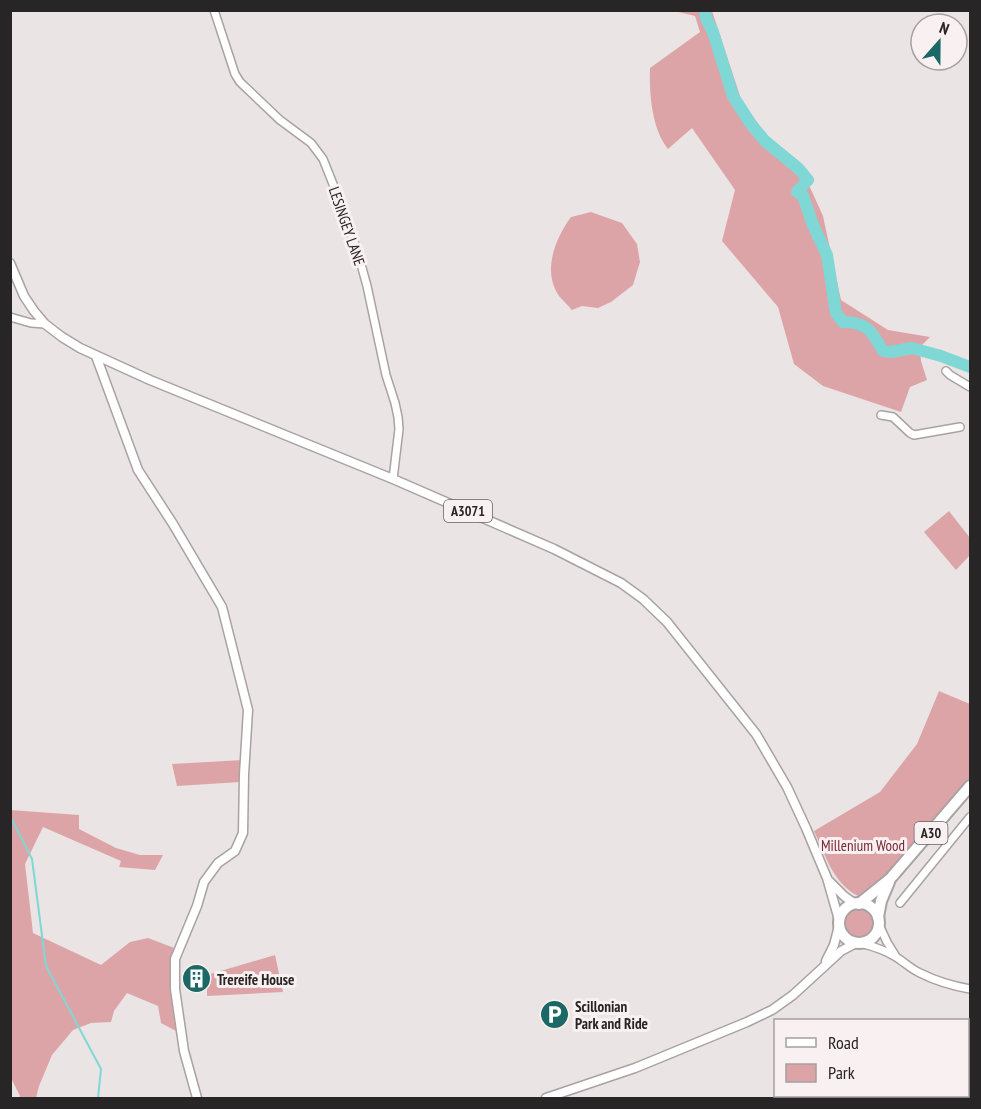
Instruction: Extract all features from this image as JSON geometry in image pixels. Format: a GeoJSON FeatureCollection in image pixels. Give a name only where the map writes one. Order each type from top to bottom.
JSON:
{"type":"FeatureCollection","features":[{"type":"Feature","properties":{"kind":"highway","name":"A30"},"geometry":{"type":"LineString","coordinates":[[857,904],[890,879],[970,786]]}},
{"type":"Feature","properties":{"kind":"highway","name":"A30"},"geometry":{"type":"LineString","coordinates":[[878,921],[890,879]]}},
{"type":"Feature","properties":{"kind":"highway"},"geometry":{"type":"LineString","coordinates":[[857,904],[869,906],[878,921],[877,931],[873,937],[868,941],[858,943],[845,937],[839,923],[845,910],[857,904]]}},
{"type":"Feature","properties":{"kind":"main road","name":"A3071"},"geometry":{"type":"LineString","coordinates":[[10,264],[24,296],[45,324],[62,337],[96,356],[393,479],[563,553],[621,583],[643,599],[667,622],[756,734],[787,787],[806,828],[827,878],[839,923]]}},
{"type":"Feature","properties":{"kind":"main road"},"geometry":{"type":"LineString","coordinates":[[96,356],[138,470],[222,607],[248,710],[243,834],[235,851],[218,863],[204,882],[197,906],[175,959],[175,989],[184,1051],[198,1098]]}},
{"type":"Feature","properties":{"kind":"main road","name":"A3071"},"geometry":{"type":"LineString","coordinates":[[827,878],[844,896],[857,904]]}},
{"type":"Feature","properties":{"kind":"main road"},"geometry":{"type":"LineString","coordinates":[[825,964],[834,945],[839,923]]}},
{"type":"Feature","properties":{"kind":"main road"},"geometry":{"type":"LineString","coordinates":[[546,1098],[634,1068],[772,1010],[794,995],[841,951],[858,943]]}},
{"type":"Feature","properties":{"kind":"street","name":"LESINGEY LANE"},"geometry":{"type":"LineString","coordinates":[[214,10],[235,74],[240,82],[280,120],[311,143],[323,159],[345,214],[367,286],[386,375],[398,417],[399,429],[393,479]]}},
{"type":"Feature","properties":{"kind":"street"},"geometry":{"type":"LineString","coordinates":[[10,317],[45,324]]}},
{"type":"Feature","properties":{"kind":"street"},"geometry":{"type":"LineString","coordinates":[[946,371],[970,387]]}},
{"type":"Feature","properties":{"kind":"street"},"geometry":{"type":"LineString","coordinates":[[881,415],[893,417],[914,435],[960,427]]}},
{"type":"Feature","properties":{"kind":"street"},"geometry":{"type":"LineString","coordinates":[[900,903],[970,817]]}},
{"type":"Feature","properties":{"kind":"street"},"geometry":{"type":"LineString","coordinates":[[878,921],[897,958]]}},
{"type":"Feature","properties":{"kind":"street"},"geometry":{"type":"LineString","coordinates":[[858,943],[875,947],[919,973],[970,989]]}},
{"type":"Feature","properties":{"kind":"green space"},"geometry":{"type":"Polygon","coordinates":[[[674,11],[712,11],[741,99],[768,138],[798,161],[823,216],[841,300],[888,330],[930,337],[920,347],[921,361],[927,380],[910,387],[901,412],[823,386],[794,364],[778,307],[722,241],[735,190],[692,128],[668,149],[663,141],[658,132],[653,111],[650,68],[700,32],[695,16],[674,11]]]}},
{"type":"Feature","properties":{"kind":"green space"},"geometry":{"type":"Polygon","coordinates":[[[591,212],[622,223],[637,244],[640,262],[633,285],[611,302],[598,308],[582,306],[572,310],[559,296],[554,286],[551,276],[553,255],[560,235],[571,217],[591,212]]]}},
{"type":"Feature","properties":{"kind":"green space"},"geometry":{"type":"Polygon","coordinates":[[[949,511],[970,538],[970,555],[956,570],[924,532],[949,511]]]}},
{"type":"Feature","properties":{"kind":"green space","name":"Millenium Wood"},"geometry":{"type":"Polygon","coordinates":[[[939,691],[970,704],[970,779],[886,875],[858,896],[836,876],[814,831],[880,792],[917,744],[939,691]]]}},
{"type":"Feature","properties":{"kind":"green space"},"geometry":{"type":"Polygon","coordinates":[[[243,760],[240,782],[177,786],[172,764],[243,760]]]}},
{"type":"Feature","properties":{"kind":"green space"},"geometry":{"type":"Polygon","coordinates":[[[10,810],[79,815],[79,829],[116,848],[140,855],[163,855],[155,870],[119,867],[121,861],[43,827],[25,864],[33,933],[101,965],[130,942],[148,938],[177,949],[171,978],[176,1031],[161,1023],[158,1006],[127,993],[114,1011],[111,1022],[91,1023],[73,1030],[52,1055],[36,1098],[19,1098],[11,1078],[10,810]]]}},
{"type":"Feature","properties":{"kind":"green space"},"geometry":{"type":"Polygon","coordinates":[[[860,908],[871,912],[875,923],[871,934],[860,938],[849,934],[845,923],[849,912],[860,908]]]}},
{"type":"Feature","properties":{"kind":"green space"},"geometry":{"type":"Polygon","coordinates":[[[275,955],[283,992],[207,996],[207,975],[275,955]]]}},
{"type":"Feature","properties":{"kind":"waterway"},"geometry":{"type":"LineString","coordinates":[[705,10],[733,96],[765,141],[799,169],[808,180],[797,192],[803,196],[827,255],[836,313],[843,322],[851,322],[868,329],[883,351],[891,352],[912,348],[970,367]]}},
{"type":"Feature","properties":{"kind":"waterway"},"geometry":{"type":"LineString","coordinates":[[10,816],[32,859],[46,966],[101,1069],[98,1098]]}},
{"type":"Feature","properties":{"kind":"place","name":"Trereife House"},"geometry":{"type":"Point","coordinates":[196,979]}},
{"type":"Feature","properties":{"kind":"place","name":"Scillonian Park and Ride"},"geometry":{"type":"Point","coordinates":[554,1015]}}]}
